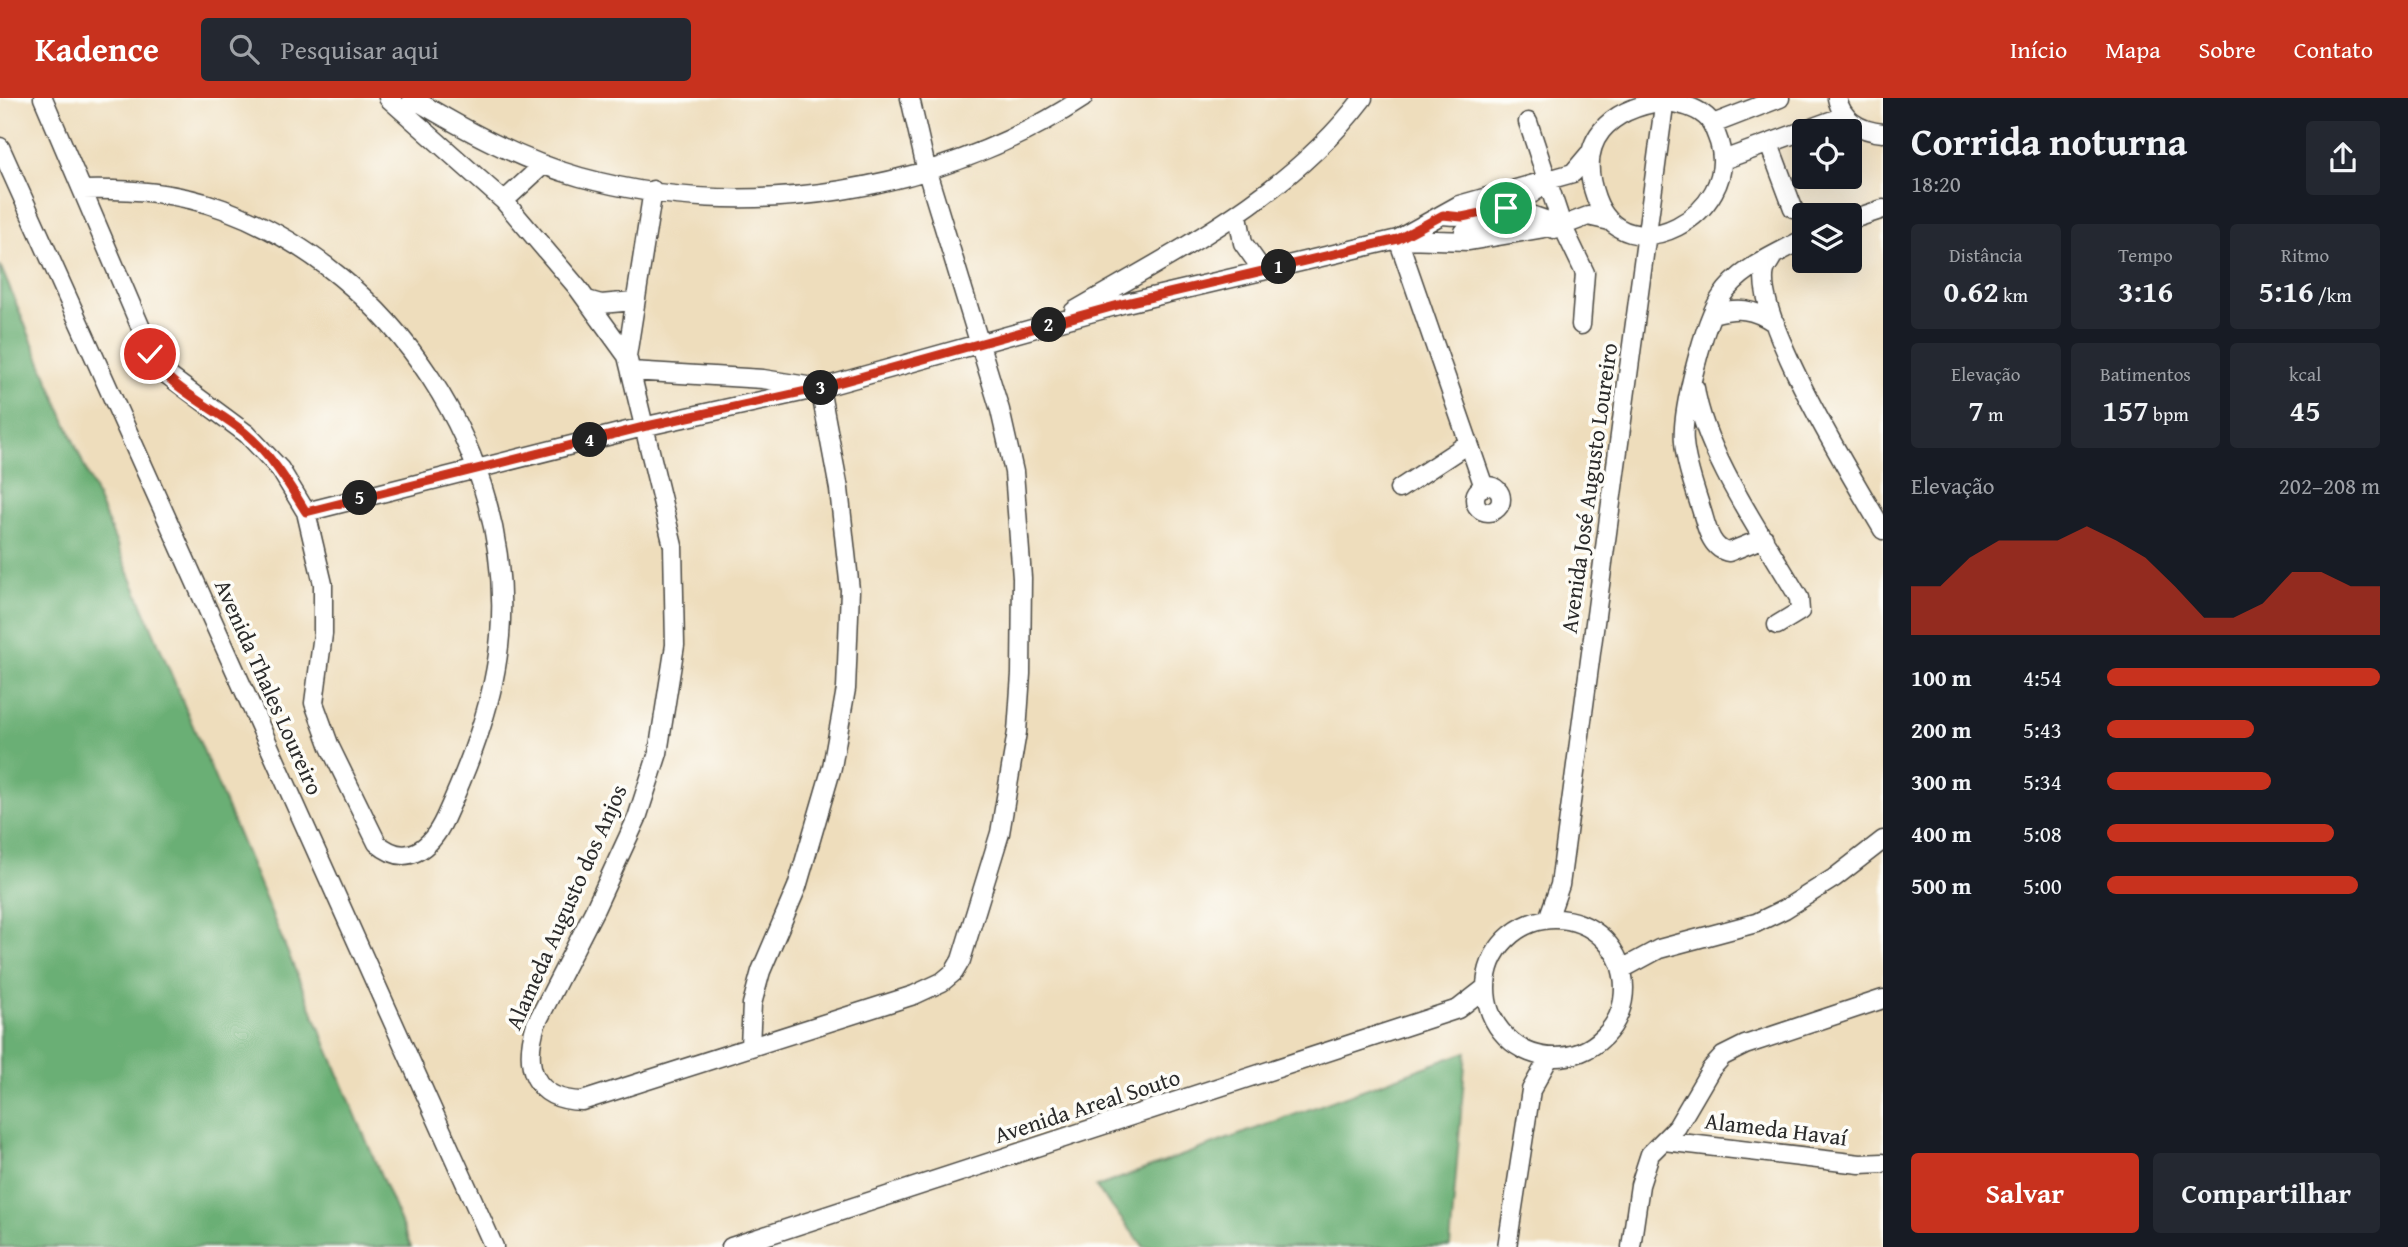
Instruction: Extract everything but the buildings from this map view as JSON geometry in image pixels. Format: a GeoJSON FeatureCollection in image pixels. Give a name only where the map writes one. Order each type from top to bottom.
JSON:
{"type":"FeatureCollection","features":[{"type":"Feature","properties":{"kind":"street"},"geometry":{"type":"LineString","coordinates":[[43,98],[150,354],[167,378],[247,434],[280,469],[306,512],[323,584],[323,634],[314,703],[330,747],[368,829],[387,852],[403,856],[417,852],[427,845],[441,827],[458,788],[493,689],[500,635],[500,584],[493,530],[478,468],[454,418],[414,353],[370,302],[309,253],[261,226],[200,202],[155,191],[83,190]]}},
{"type":"Feature","properties":{"kind":"street","name":"Alameda Augusto dos Anjos"},"geometry":{"type":"LineString","coordinates":[[388,98],[504,201],[587,300],[629,363],[647,426],[673,545],[675,645],[658,754],[637,818],[595,909],[536,1024],[530,1044],[530,1064],[535,1077],[548,1092],[569,1101],[582,1101],[914,996],[942,982],[954,972],[966,946],[1000,833],[1017,732],[1021,674],[1022,578],[1014,472],[1000,410],[980,346]]}},
{"type":"Feature","properties":{"kind":"street"},"geometry":{"type":"LineString","coordinates":[[412,98],[462,129],[543,165],[580,177],[719,199],[794,196],[928,172],[1048,121],[1083,98]]}},
{"type":"Feature","properties":{"kind":"street"},"geometry":{"type":"LineString","coordinates":[[910,98],[928,172],[980,346]]}},
{"type":"Feature","properties":{"kind":"street"},"geometry":{"type":"LineString","coordinates":[[1050,325],[1238,215],[1306,158],[1363,98]]}},
{"type":"Feature","properties":{"kind":"street"},"geometry":{"type":"LineString","coordinates":[[1713,124],[1780,98]]}},
{"type":"Feature","properties":{"kind":"street"},"geometry":{"type":"LineString","coordinates":[[1837,98],[1844,116],[1855,126],[1869,132],[1883,133]]}},
{"type":"Feature","properties":{"kind":"street"},"geometry":{"type":"LineString","coordinates":[[306,512],[647,426],[820,388],[980,346],[1122,304],[1398,239],[1455,239],[1472,249],[1507,213],[1547,182],[1573,173],[1589,154],[1606,125],[1620,113],[1636,105],[1665,99],[1693,108],[1713,124],[1723,160],[1716,188],[1696,215],[1682,224],[1648,236],[1627,233],[1610,221],[1600,206],[1590,179],[1589,154]]}},
{"type":"Feature","properties":{"kind":"street","name":"Avenida José Augusto Loureiro"},"geometry":{"type":"LineString","coordinates":[[1548,919],[1560,885],[1665,99]]}},
{"type":"Feature","properties":{"kind":"street"},"geometry":{"type":"LineString","coordinates":[[1723,160],[1844,116]]}},
{"type":"Feature","properties":{"kind":"street"},"geometry":{"type":"LineString","coordinates":[[1528,122],[1562,225],[1585,273],[1581,325]]}},
{"type":"Feature","properties":{"kind":"street"},"geometry":{"type":"LineString","coordinates":[[1769,144],[1792,205]]}},
{"type":"Feature","properties":{"kind":"street","name":"Avenida Thales Loureiro"},"geometry":{"type":"LineString","coordinates":[[0,146],[495,1247]]}},
{"type":"Feature","properties":{"kind":"street"},"geometry":{"type":"LineString","coordinates":[[504,201],[543,165]]}},
{"type":"Feature","properties":{"kind":"street","name":"Alameda Augusto dos Anjos"},"geometry":{"type":"LineString","coordinates":[[629,363],[634,300],[653,190]]}},
{"type":"Feature","properties":{"kind":"street"},"geometry":{"type":"LineString","coordinates":[[1398,239],[1459,205],[1528,214],[1562,225]]}},
{"type":"Feature","properties":{"kind":"street"},"geometry":{"type":"LineString","coordinates":[[1862,216],[1883,209]]}},
{"type":"Feature","properties":{"kind":"street"},"geometry":{"type":"LineString","coordinates":[[1507,213],[1532,241],[1562,225],[1588,216],[1610,221]]}},
{"type":"Feature","properties":{"kind":"street"},"geometry":{"type":"LineString","coordinates":[[1455,239],[1467,230],[1507,213]]}},
{"type":"Feature","properties":{"kind":"street"},"geometry":{"type":"LineString","coordinates":[[1238,215],[1243,243],[1263,271]]}},
{"type":"Feature","properties":{"kind":"street"},"geometry":{"type":"LineString","coordinates":[[1398,239],[1483,487]]}},
{"type":"Feature","properties":{"kind":"street"},"geometry":{"type":"LineString","coordinates":[[1764,538],[1729,552],[1715,545],[1708,531],[1684,442],[1688,399],[1694,382],[1699,350],[1712,314],[1725,291],[1739,278],[1792,246]]}},
{"type":"Feature","properties":{"kind":"street"},"geometry":{"type":"LineString","coordinates":[[1773,256],[1765,271],[1774,323],[1808,399],[1883,530]]}},
{"type":"Feature","properties":{"kind":"street"},"geometry":{"type":"LineString","coordinates":[[587,300],[601,304],[634,300]]}},
{"type":"Feature","properties":{"kind":"street"},"geometry":{"type":"LineString","coordinates":[[1712,314],[1738,309],[1756,310],[1774,323]]}},
{"type":"Feature","properties":{"kind":"street"},"geometry":{"type":"LineString","coordinates":[[629,363],[820,388]]}},
{"type":"Feature","properties":{"kind":"street"},"geometry":{"type":"LineString","coordinates":[[1694,382],[1698,407],[1706,429],[1801,606],[1794,616],[1777,625]]}},
{"type":"Feature","properties":{"kind":"street"},"geometry":{"type":"LineString","coordinates":[[750,1046],[752,1004],[761,971],[797,887],[832,767],[846,689],[850,590],[839,489],[820,388]]}},
{"type":"Feature","properties":{"kind":"street"},"geometry":{"type":"LineString","coordinates":[[1399,489],[1469,443]]}},
{"type":"Feature","properties":{"kind":"street"},"geometry":{"type":"LineString","coordinates":[[1622,969],[1659,949],[1756,923],[1785,909],[1834,878],[1883,840]]}},
{"type":"Feature","properties":{"kind":"street"},"geometry":{"type":"LineString","coordinates":[[1560,885],[1576,922]]}},
{"type":"Feature","properties":{"kind":"street"},"geometry":{"type":"LineString","coordinates":[[1548,919],[1576,922],[1596,932],[1612,949],[1622,969],[1624,999],[1620,1013],[1608,1032],[1592,1048],[1578,1054],[1549,1058],[1523,1050],[1507,1039],[1490,1013],[1485,988],[1488,968],[1504,942],[1528,923],[1548,919]]}},
{"type":"Feature","properties":{"kind":"street"},"geometry":{"type":"LineString","coordinates":[[1612,949],[1659,949]]}},
{"type":"Feature","properties":{"kind":"street","name":"Avenida Areal Souto"},"geometry":{"type":"LineString","coordinates":[[731,1247],[1458,1009],[1485,988]]}},
{"type":"Feature","properties":{"kind":"street"},"geometry":{"type":"LineString","coordinates":[[1631,1247],[1644,1170],[1650,1154],[1677,1127],[1712,1069],[1731,1050],[1883,999]]}},
{"type":"Feature","properties":{"kind":"street","name":"Avenida Areal Souto"},"geometry":{"type":"LineString","coordinates":[[1458,1009],[1490,1013]]}},
{"type":"Feature","properties":{"kind":"street"},"geometry":{"type":"LineString","coordinates":[[1507,1247],[1531,1090],[1523,1050]]}},
{"type":"Feature","properties":{"kind":"street"},"geometry":{"type":"LineString","coordinates":[[1531,1090],[1549,1058]]}},
{"type":"Feature","properties":{"kind":"street","name":"Alameda Havaí"},"geometry":{"type":"LineString","coordinates":[[1664,1141],[1860,1164],[1883,1163]]}},
{"type":"Feature","properties":{"kind":"green space"},"geometry":{"type":"Polygon","coordinates":[[[0,265],[411,1247],[0,1247],[0,265]]]}},
{"type":"Feature","properties":{"kind":"green space"},"geometry":{"type":"Polygon","coordinates":[[[1466,1052],[1450,1247],[1144,1247],[1096,1187],[1466,1052]]]}},
{"type":"Feature","properties":{"kind":"route"},"geometry":{"type":"LineString","coordinates":[[150,354],[167,378],[247,434],[280,469],[306,512],[647,426],[820,388],[980,346],[1122,304],[1373,246],[1398,239],[1443,215],[1462,217],[1506,208]]}}]}
